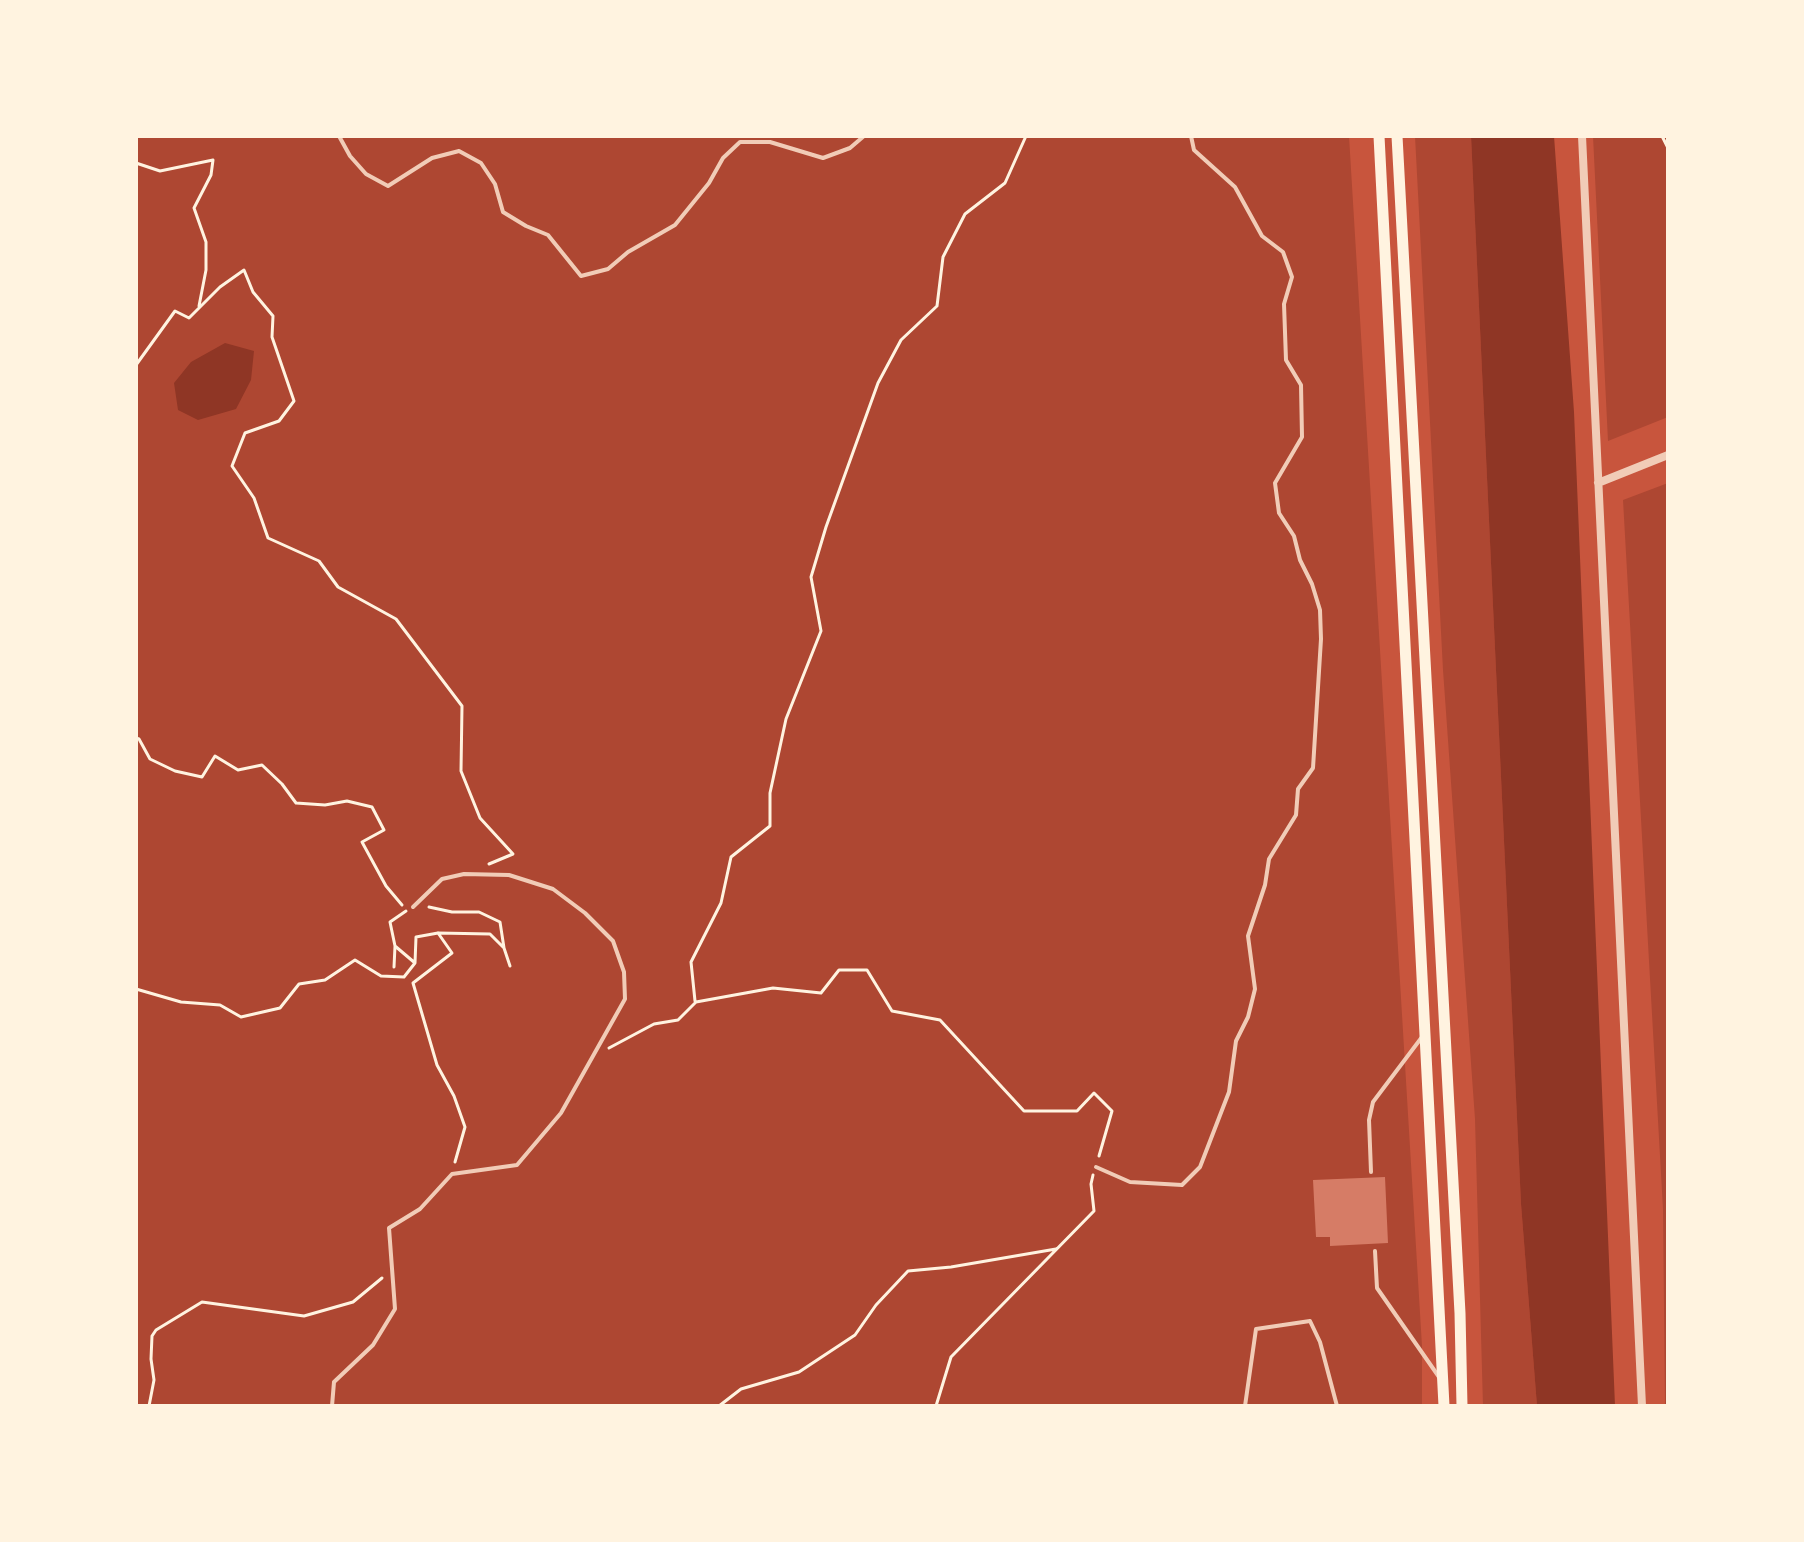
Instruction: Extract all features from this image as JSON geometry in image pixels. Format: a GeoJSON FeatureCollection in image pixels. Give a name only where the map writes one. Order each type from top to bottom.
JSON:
{"type":"FeatureCollection","features":[{"type":"Feature","properties":{"kind":"main road"},"geometry":{"type":"LineString","coordinates":[[1379,136],[1444,1406]]}},
{"type":"Feature","properties":{"kind":"main road"},"geometry":{"type":"LineString","coordinates":[[1397,136],[1459,1285],[1462,1406]]}},
{"type":"Feature","properties":{"kind":"street"},"geometry":{"type":"LineString","coordinates":[[1582,136],[1642,1406]]}},
{"type":"Feature","properties":{"kind":"street"},"geometry":{"type":"LineString","coordinates":[[1598,483],[1668,455]]}},
{"type":"Feature","properties":{"kind":"lane"},"geometry":{"type":"LineString","coordinates":[[339,136],[350,156],[366,174],[388,186],[432,158],[446,154],[459,151],[481,163],[495,184],[503,212],[548,235],[581,276],[608,269],[628,252],[675,225],[709,183],[723,158],[740,142],[770,142],[823,158],[850,148],[864,136]]}},
{"type":"Feature","properties":{"kind":"lane"},"geometry":{"type":"LineString","coordinates":[[1096,1167],[1130,1182],[1182,1185],[1200,1167],[1229,1092],[1236,1041],[1248,1017],[1255,989],[1248,936],[1265,885],[1269,859],[1296,815],[1298,789],[1313,768],[1320,610],[1294,536],[1279,513],[1275,483],[1302,437],[1301,385],[1286,360],[1284,304],[1292,277],[1283,252],[1262,236],[1235,187],[1194,150],[1191,136]]}},
{"type":"Feature","properties":{"kind":"lane"},"geometry":{"type":"LineString","coordinates":[[332,1406],[334,1382],[373,1345],[395,1309],[389,1228],[420,1209],[452,1174],[517,1165],[561,1113],[625,999],[624,972],[613,941],[585,913],[553,889],[509,875],[464,874],[442,879],[413,907]]}},
{"type":"Feature","properties":{"kind":"lane"},"geometry":{"type":"LineString","coordinates":[[1371,1172],[1369,1120],[1373,1102],[1426,1032]]}},
{"type":"Feature","properties":{"kind":"lane"},"geometry":{"type":"LineString","coordinates":[[1375,1251],[1377,1288],[1444,1385]]}},
{"type":"Feature","properties":{"kind":"lane"},"geometry":{"type":"LineString","coordinates":[[1245,1406],[1256,1329],[1310,1321],[1320,1342],[1337,1406]]}},
{"type":"Feature","properties":{"kind":"path"},"geometry":{"type":"LineString","coordinates":[[696,1002],[691,962],[721,903],[731,857],[770,826],[770,793],[786,719],[821,631],[811,577],[878,383],[901,340],[937,306],[943,257],[965,214],[1005,183],[1026,136]]}},
{"type":"Feature","properties":{"kind":"path"},"geometry":{"type":"LineString","coordinates":[[1662,136],[1668,148]]}},
{"type":"Feature","properties":{"kind":"path"},"geometry":{"type":"LineString","coordinates":[[136,163],[160,171],[213,160],[211,175],[194,208],[206,242],[206,270],[199,308]]}},
{"type":"Feature","properties":{"kind":"path"},"geometry":{"type":"LineString","coordinates":[[136,365],[175,311],[189,318],[220,287],[244,270],[253,292],[273,316],[272,337],[294,401],[279,421],[245,433],[232,466],[254,498],[268,538],[319,561],[338,587],[396,619],[462,706],[461,771],[480,818],[513,854],[489,864]]}},
{"type":"Feature","properties":{"kind":"path"},"geometry":{"type":"LineString","coordinates":[[1668,369],[1668,390]]}},
{"type":"Feature","properties":{"kind":"path"},"geometry":{"type":"LineString","coordinates":[[136,738],[150,759],[175,771],[202,777],[215,756],[238,770],[262,765],[296,803],[325,805],[347,801],[372,807],[384,830],[362,842],[386,886],[404,906],[479,912],[500,922],[510,966]]}},
{"type":"Feature","properties":{"kind":"path"},"geometry":{"type":"LineString","coordinates":[[394,967],[395,946],[390,922],[413,907]]}},
{"type":"Feature","properties":{"kind":"path"},"geometry":{"type":"LineString","coordinates":[[136,989],[181,1002],[220,1005],[241,1017],[280,1008],[299,984],[325,980],[355,960],[381,976],[404,977],[415,963],[416,937],[438,933],[490,934],[504,948]]}},
{"type":"Feature","properties":{"kind":"path"},"geometry":{"type":"LineString","coordinates":[[438,933],[452,953],[413,983],[437,1065],[454,1096],[465,1127],[452,1174]]}},
{"type":"Feature","properties":{"kind":"path"},"geometry":{"type":"LineString","coordinates":[[395,946],[415,963]]}},
{"type":"Feature","properties":{"kind":"path"},"geometry":{"type":"LineString","coordinates":[[592,1057],[654,1024],[678,1020],[696,1002],[773,988],[821,993],[839,970],[867,970],[892,1011],[940,1020],[1024,1111],[1077,1111],[1094,1093],[1112,1111],[1091,1184],[1094,1211],[951,1357],[936,1406]]}},
{"type":"Feature","properties":{"kind":"path"},"geometry":{"type":"LineString","coordinates":[[719,1406],[741,1389],[799,1372],[855,1335],[876,1305],[908,1271],[1057,1249]]}},
{"type":"Feature","properties":{"kind":"path"},"geometry":{"type":"LineString","coordinates":[[149,1406],[154,1380],[152,1336],[156,1330],[202,1302],[304,1316],[353,1302],[391,1270]]}},
{"type":"Feature","properties":{"kind":"shaded area"},"geometry":{"type":"Polygon","coordinates":[[[136,136],[1349,136],[1422,1346],[1422,1406],[136,1406],[136,136]]]}},
{"type":"Feature","properties":{"kind":"shaded area"},"geometry":{"type":"Polygon","coordinates":[[[1415,136],[1471,136],[1521,1204],[1537,1406],[1483,1406],[1475,1119],[1443,670],[1415,136]]]}},
{"type":"Feature","properties":{"kind":"shaded area"},"geometry":{"type":"Polygon","coordinates":[[[1471,136],[1554,136],[1574,412],[1615,1406],[1537,1406],[1521,1204],[1471,136]]]}},
{"type":"Feature","properties":{"kind":"shaded area"},"geometry":{"type":"Polygon","coordinates":[[[1593,136],[1668,136],[1668,417],[1608,441],[1593,136]]]}},
{"type":"Feature","properties":{"kind":"shaded area"},"geometry":{"type":"Polygon","coordinates":[[[225,343],[254,351],[251,380],[236,409],[198,420],[178,410],[174,383],[191,362],[225,343]]]}},
{"type":"Feature","properties":{"kind":"shaded area"},"geometry":{"type":"Polygon","coordinates":[[[1668,483],[1668,1406],[1665,1406],[1663,1209],[1623,500],[1668,483]]]}},
{"type":"Feature","properties":{"kind":"building"},"geometry":{"type":"Polygon","coordinates":[[[1385,1177],[1388,1243],[1330,1246],[1330,1237],[1316,1237],[1313,1180],[1385,1177]]]}}]}
